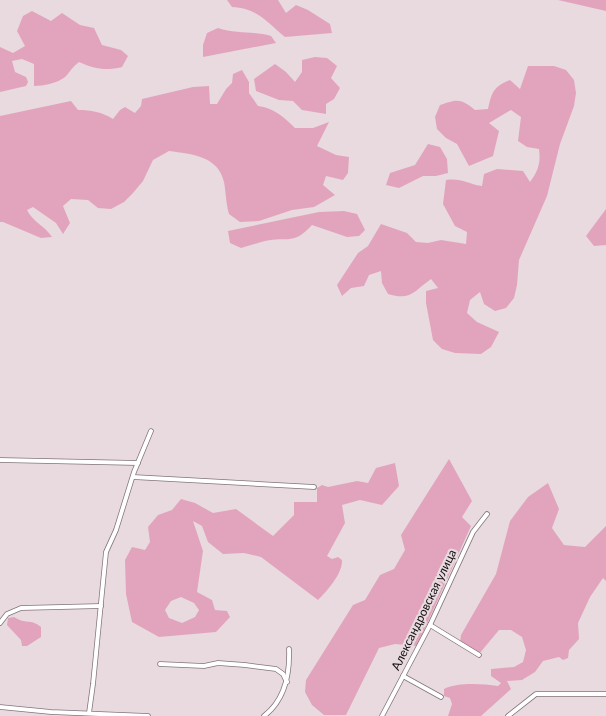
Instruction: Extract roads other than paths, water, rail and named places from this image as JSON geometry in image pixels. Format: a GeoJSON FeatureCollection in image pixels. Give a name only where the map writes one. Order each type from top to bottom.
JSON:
{"type":"FeatureCollection","features":[{"type":"Feature","properties":{"kind":"street"},"geometry":{"type":"LineString","coordinates":[[89,713],[106,552],[116,530],[133,477],[151,431]]}},
{"type":"Feature","properties":{"kind":"street"},"geometry":{"type":"LineString","coordinates":[[0,460],[138,463]]}},
{"type":"Feature","properties":{"kind":"street"},"geometry":{"type":"LineString","coordinates":[[133,477],[314,487]]}},
{"type":"Feature","properties":{"kind":"street","name":"Александровская улица"},"geometry":{"type":"LineString","coordinates":[[382,716],[430,625],[473,532],[487,514]]}},
{"type":"Feature","properties":{"kind":"street"},"geometry":{"type":"LineString","coordinates":[[0,623],[7,614],[21,608],[101,606]]}},
{"type":"Feature","properties":{"kind":"street"},"geometry":{"type":"LineString","coordinates":[[430,625],[479,655]]}},
{"type":"Feature","properties":{"kind":"street"},"geometry":{"type":"LineString","coordinates":[[264,716],[278,699],[287,682],[290,649]]}},
{"type":"Feature","properties":{"kind":"street"},"geometry":{"type":"LineString","coordinates":[[160,664],[204,666],[218,663],[276,669],[283,674],[287,682]]}},
{"type":"Feature","properties":{"kind":"street"},"geometry":{"type":"LineString","coordinates":[[404,676],[441,697]]}},
{"type":"Feature","properties":{"kind":"street"},"geometry":{"type":"LineString","coordinates":[[508,716],[536,694],[606,694]]}},
{"type":"Feature","properties":{"kind":"street"},"geometry":{"type":"LineString","coordinates":[[0,707],[51,712],[148,716]]}}]}
